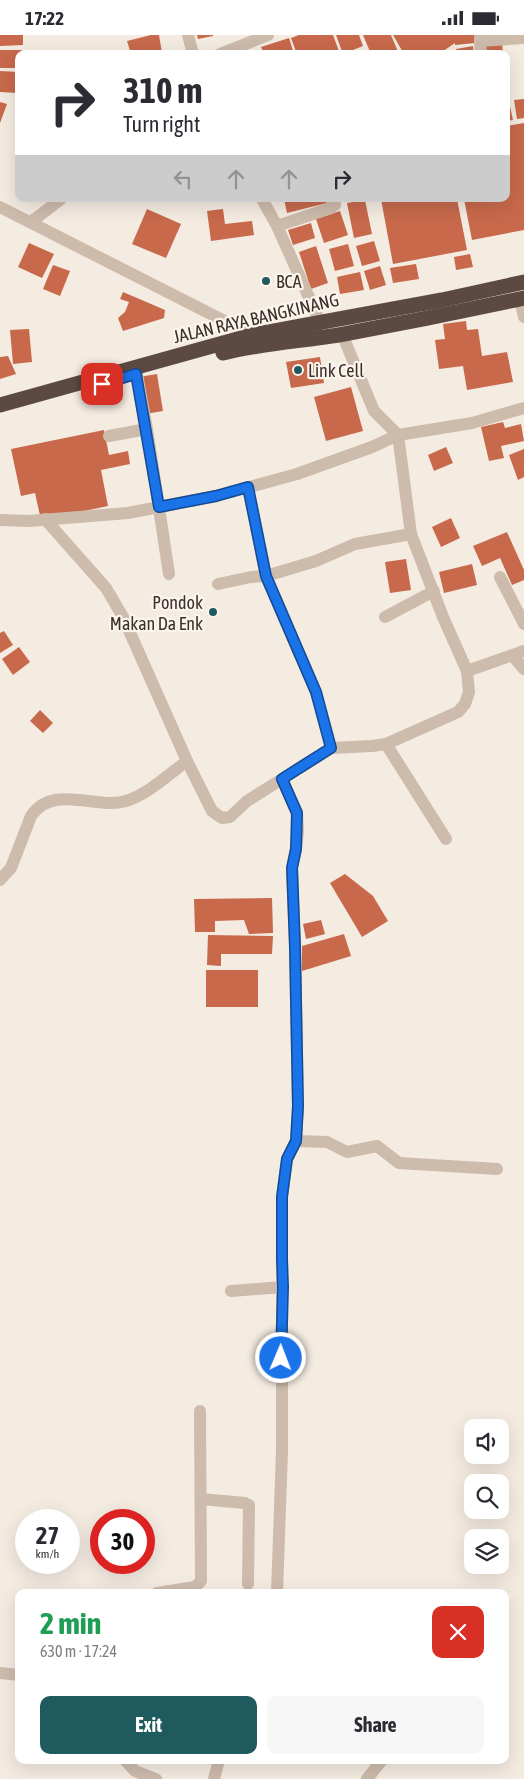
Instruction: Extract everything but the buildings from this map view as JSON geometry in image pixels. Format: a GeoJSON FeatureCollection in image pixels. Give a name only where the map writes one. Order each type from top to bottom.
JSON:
{"type":"FeatureCollection","features":[{"type":"Feature","properties":{"kind":"highway","name":"JALAN RAYA BANGKINANG"},"geometry":{"type":"LineString","coordinates":[[0,416],[136,374],[267,343],[342,334],[444,307],[524,282]]}},
{"type":"Feature","properties":{"kind":"highway","name":"JALAN RAYA BANGKINANG"},"geometry":{"type":"LineString","coordinates":[[0,405],[252,335],[320,321],[444,307],[500,304],[522,299]]}},
{"type":"Feature","properties":{"kind":"street"},"geometry":{"type":"LineString","coordinates":[[188,35],[192,50]]}},
{"type":"Feature","properties":{"kind":"street"},"geometry":{"type":"LineString","coordinates":[[230,50],[268,35]]}},
{"type":"Feature","properties":{"kind":"street"},"geometry":{"type":"LineString","coordinates":[[480,38],[524,38]]}},
{"type":"Feature","properties":{"kind":"street"},"geometry":{"type":"LineString","coordinates":[[32,222],[57,202]]}},
{"type":"Feature","properties":{"kind":"street"},"geometry":{"type":"LineString","coordinates":[[264,202],[277,226],[320,321]]}},
{"type":"Feature","properties":{"kind":"street"},"geometry":{"type":"LineString","coordinates":[[277,226],[331,208],[335,205],[335,202]]}},
{"type":"Feature","properties":{"kind":"street"},"geometry":{"type":"LineString","coordinates":[[0,207],[267,343]]}},
{"type":"Feature","properties":{"kind":"street"},"geometry":{"type":"LineString","coordinates":[[522,299],[524,317]]}},
{"type":"Feature","properties":{"kind":"street"},"geometry":{"type":"LineString","coordinates":[[44,519],[106,588],[123,617],[187,761],[212,811],[222,818],[230,817],[247,801],[331,748],[386,744],[458,712],[465,704],[468,692],[467,671],[411,534],[398,435],[374,411],[342,334]]}},
{"type":"Feature","properties":{"kind":"street"},"geometry":{"type":"LineString","coordinates":[[136,374],[147,429],[169,574]]}},
{"type":"Feature","properties":{"kind":"street"},"geometry":{"type":"LineString","coordinates":[[0,520],[29,521],[128,513],[216,496],[297,474],[372,447],[398,435],[472,423],[524,408]]}},
{"type":"Feature","properties":{"kind":"street"},"geometry":{"type":"LineString","coordinates":[[109,436],[147,429]]}},
{"type":"Feature","properties":{"kind":"street"},"geometry":{"type":"LineString","coordinates":[[248,487],[266,576],[316,692],[331,748]]}},
{"type":"Feature","properties":{"kind":"street"},"geometry":{"type":"LineString","coordinates":[[218,584],[266,576],[316,561],[355,544],[411,534]]}},
{"type":"Feature","properties":{"kind":"street"},"geometry":{"type":"LineString","coordinates":[[500,577],[524,624]]}},
{"type":"Feature","properties":{"kind":"street"},"geometry":{"type":"LineString","coordinates":[[385,617],[434,591]]}},
{"type":"Feature","properties":{"kind":"street"},"geometry":{"type":"LineString","coordinates":[[467,671],[519,653],[524,669]]}},
{"type":"Feature","properties":{"kind":"street"},"geometry":{"type":"LineString","coordinates":[[386,744],[446,839]]}},
{"type":"Feature","properties":{"kind":"street"},"geometry":{"type":"LineString","coordinates":[[0,880],[11,868],[31,816],[36,809],[47,803],[62,799],[122,802],[137,798],[187,761]]}},
{"type":"Feature","properties":{"kind":"street"},"geometry":{"type":"LineString","coordinates":[[277,1589],[282,1450],[282,1197],[287,1159],[296,1141],[298,1106],[292,868],[296,849],[297,813],[282,779]]}},
{"type":"Feature","properties":{"kind":"street"},"geometry":{"type":"LineString","coordinates":[[296,1141],[328,1142],[347,1152],[377,1146],[399,1163],[498,1169]]}},
{"type":"Feature","properties":{"kind":"street"},"geometry":{"type":"LineString","coordinates":[[230,1291],[283,1287]]}},
{"type":"Feature","properties":{"kind":"street"},"geometry":{"type":"LineString","coordinates":[[183,1589],[195,1587],[201,1581],[200,1411]]}},
{"type":"Feature","properties":{"kind":"street"},"geometry":{"type":"LineString","coordinates":[[201,1499],[246,1503],[249,1505],[248,1584]]}},
{"type":"Feature","properties":{"kind":"street"},"geometry":{"type":"LineString","coordinates":[[0,1673],[15,1675]]}},
{"type":"Feature","properties":{"kind":"street"},"geometry":{"type":"LineString","coordinates":[[129,1764],[135,1771],[156,1779]]}},
{"type":"Feature","properties":{"kind":"street"},"geometry":{"type":"LineString","coordinates":[[214,1779],[218,1764]]}},
{"type":"Feature","properties":{"kind":"street"},"geometry":{"type":"LineString","coordinates":[[368,1779],[379,1764]]}},
{"type":"Feature","properties":{"kind":"place","name":"BCA"},"geometry":{"type":"Point","coordinates":[266,281]}},
{"type":"Feature","properties":{"kind":"place","name":"Link Cell"},"geometry":{"type":"Point","coordinates":[298,370]}},
{"type":"Feature","properties":{"kind":"place","name":"Pondok Makan Da Enk"},"geometry":{"type":"Point","coordinates":[213,612]}},
{"type":"Feature","properties":{"kind":"route"},"geometry":{"type":"LineString","coordinates":[[102,384],[136,374],[159,507],[216,496],[248,487],[266,576],[316,692],[331,748],[282,779],[297,813],[298,831],[292,868],[298,1106],[296,1141],[287,1159],[282,1197],[283,1287],[281,1358]]}}]}
